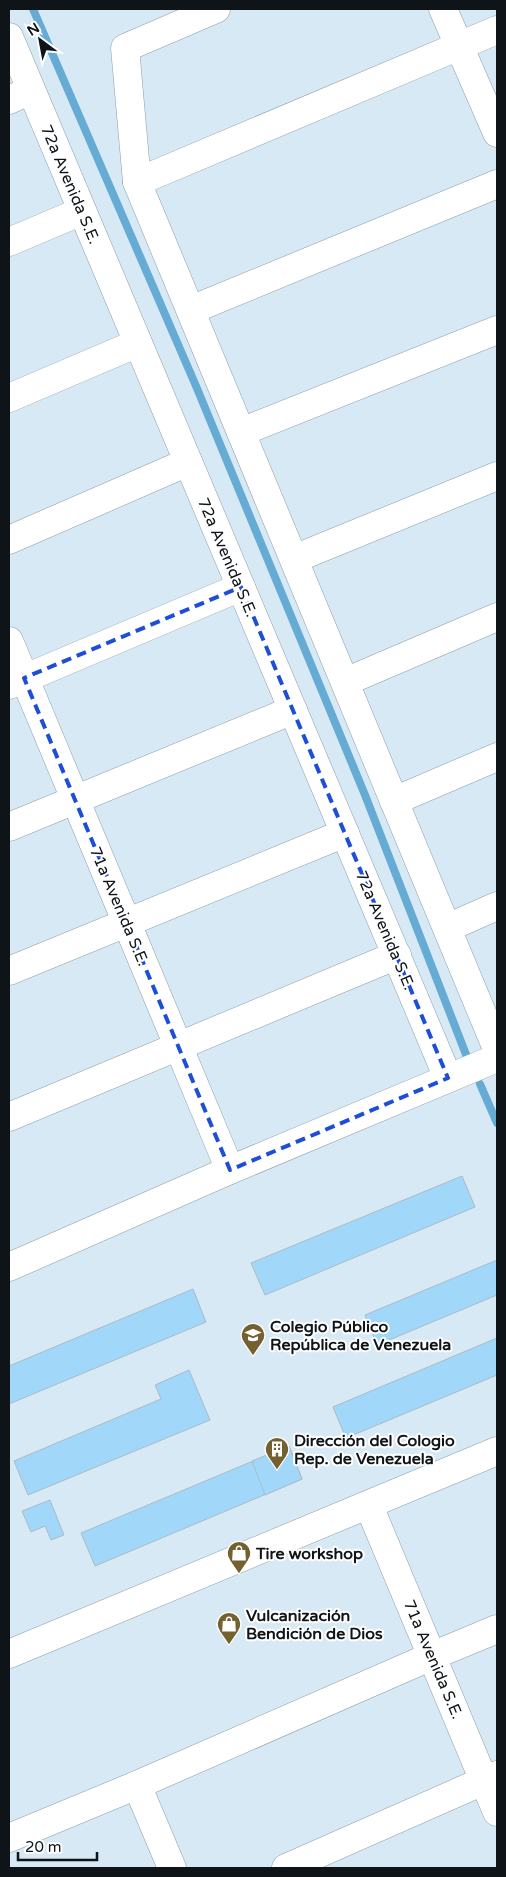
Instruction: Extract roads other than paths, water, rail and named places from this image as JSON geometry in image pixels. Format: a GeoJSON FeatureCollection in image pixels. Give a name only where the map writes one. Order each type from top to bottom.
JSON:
{"type":"FeatureCollection","features":[{"type":"Feature","properties":{"kind":"street"},"geometry":{"type":"LineString","coordinates":[[216,9],[125,48],[137,182],[497,1049]]}},
{"type":"Feature","properties":{"kind":"street"},"geometry":{"type":"LineString","coordinates":[[443,9],[497,134]]}},
{"type":"Feature","properties":{"kind":"street"},"geometry":{"type":"LineString","coordinates":[[137,182],[497,30]]}},
{"type":"Feature","properties":{"kind":"street","name":"72a Avenida S.E."},"geometry":{"type":"LineString","coordinates":[[9,37],[20,95],[82,211],[448,1078]]}},
{"type":"Feature","properties":{"kind":"street"},"geometry":{"type":"LineString","coordinates":[[191,310],[497,184]]}},
{"type":"Feature","properties":{"kind":"street"},"geometry":{"type":"LineString","coordinates":[[9,242],[82,211]]}},
{"type":"Feature","properties":{"kind":"street"},"geometry":{"type":"LineString","coordinates":[[241,432],[497,330]]}},
{"type":"Feature","properties":{"kind":"street"},"geometry":{"type":"LineString","coordinates":[[9,398],[138,343]]}},
{"type":"Feature","properties":{"kind":"street"},"geometry":{"type":"LineString","coordinates":[[9,540],[188,462]]}},
{"type":"Feature","properties":{"kind":"street"},"geometry":{"type":"LineString","coordinates":[[294,559],[497,476]]}},
{"type":"Feature","properties":{"kind":"street"},"geometry":{"type":"LineString","coordinates":[[17,682],[241,587]]}},
{"type":"Feature","properties":{"kind":"street"},"geometry":{"type":"LineString","coordinates":[[345,682],[497,617]]}},
{"type":"Feature","properties":{"kind":"street","name":"71a Avenida S.E."},"geometry":{"type":"LineString","coordinates":[[9,641],[17,682],[75,799],[230,1170]]}},
{"type":"Feature","properties":{"kind":"street"},"geometry":{"type":"LineString","coordinates":[[9,827],[293,710]]}},
{"type":"Feature","properties":{"kind":"street"},"geometry":{"type":"LineString","coordinates":[[394,801],[497,757]]}},
{"type":"Feature","properties":{"kind":"street"},"geometry":{"type":"LineString","coordinates":[[9,971],[345,833]]}},
{"type":"Feature","properties":{"kind":"street"},"geometry":{"type":"LineString","coordinates":[[447,928],[497,906]]}},
{"type":"Feature","properties":{"kind":"street"},"geometry":{"type":"LineString","coordinates":[[9,1117],[397,955]]}},
{"type":"Feature","properties":{"kind":"street"},"geometry":{"type":"LineString","coordinates":[[9,1266],[230,1170],[497,1058]]}},
{"type":"Feature","properties":{"kind":"street"},"geometry":{"type":"LineString","coordinates":[[9,1654],[369,1506],[497,1451]]}},
{"type":"Feature","properties":{"kind":"street","name":"71a Avenida S.E."},"geometry":{"type":"LineString","coordinates":[[369,1506],[432,1656],[491,1778],[497,1812]]}},
{"type":"Feature","properties":{"kind":"street"},"geometry":{"type":"LineString","coordinates":[[9,1838],[137,1785],[497,1629]]}},
{"type":"Feature","properties":{"kind":"street"},"geometry":{"type":"LineString","coordinates":[[286,1868],[491,1778]]}},
{"type":"Feature","properties":{"kind":"street"},"geometry":{"type":"LineString","coordinates":[[137,1785],[172,1868]]}},
{"type":"Feature","properties":{"kind":"waterway"},"geometry":{"type":"LineString","coordinates":[[33,9],[196,386],[365,795],[467,1057]]}},
{"type":"Feature","properties":{"kind":"waterway"},"geometry":{"type":"LineString","coordinates":[[480,1084],[497,1123]]}},
{"type":"Feature","properties":{"kind":"place","name":"Colegio Público República de Venezuela"},"geometry":{"type":"Point","coordinates":[253,1356]}},
{"type":"Feature","properties":{"kind":"place","name":"Dirección del Cologio Rep. de Venezuela"},"geometry":{"type":"Point","coordinates":[277,1470]}},
{"type":"Feature","properties":{"kind":"place","name":"Tire workshop"},"geometry":{"type":"Point","coordinates":[239,1574]}},
{"type":"Feature","properties":{"kind":"place","name":"Vulcanización Bendición de Dios"},"geometry":{"type":"Point","coordinates":[229,1645]}}]}
